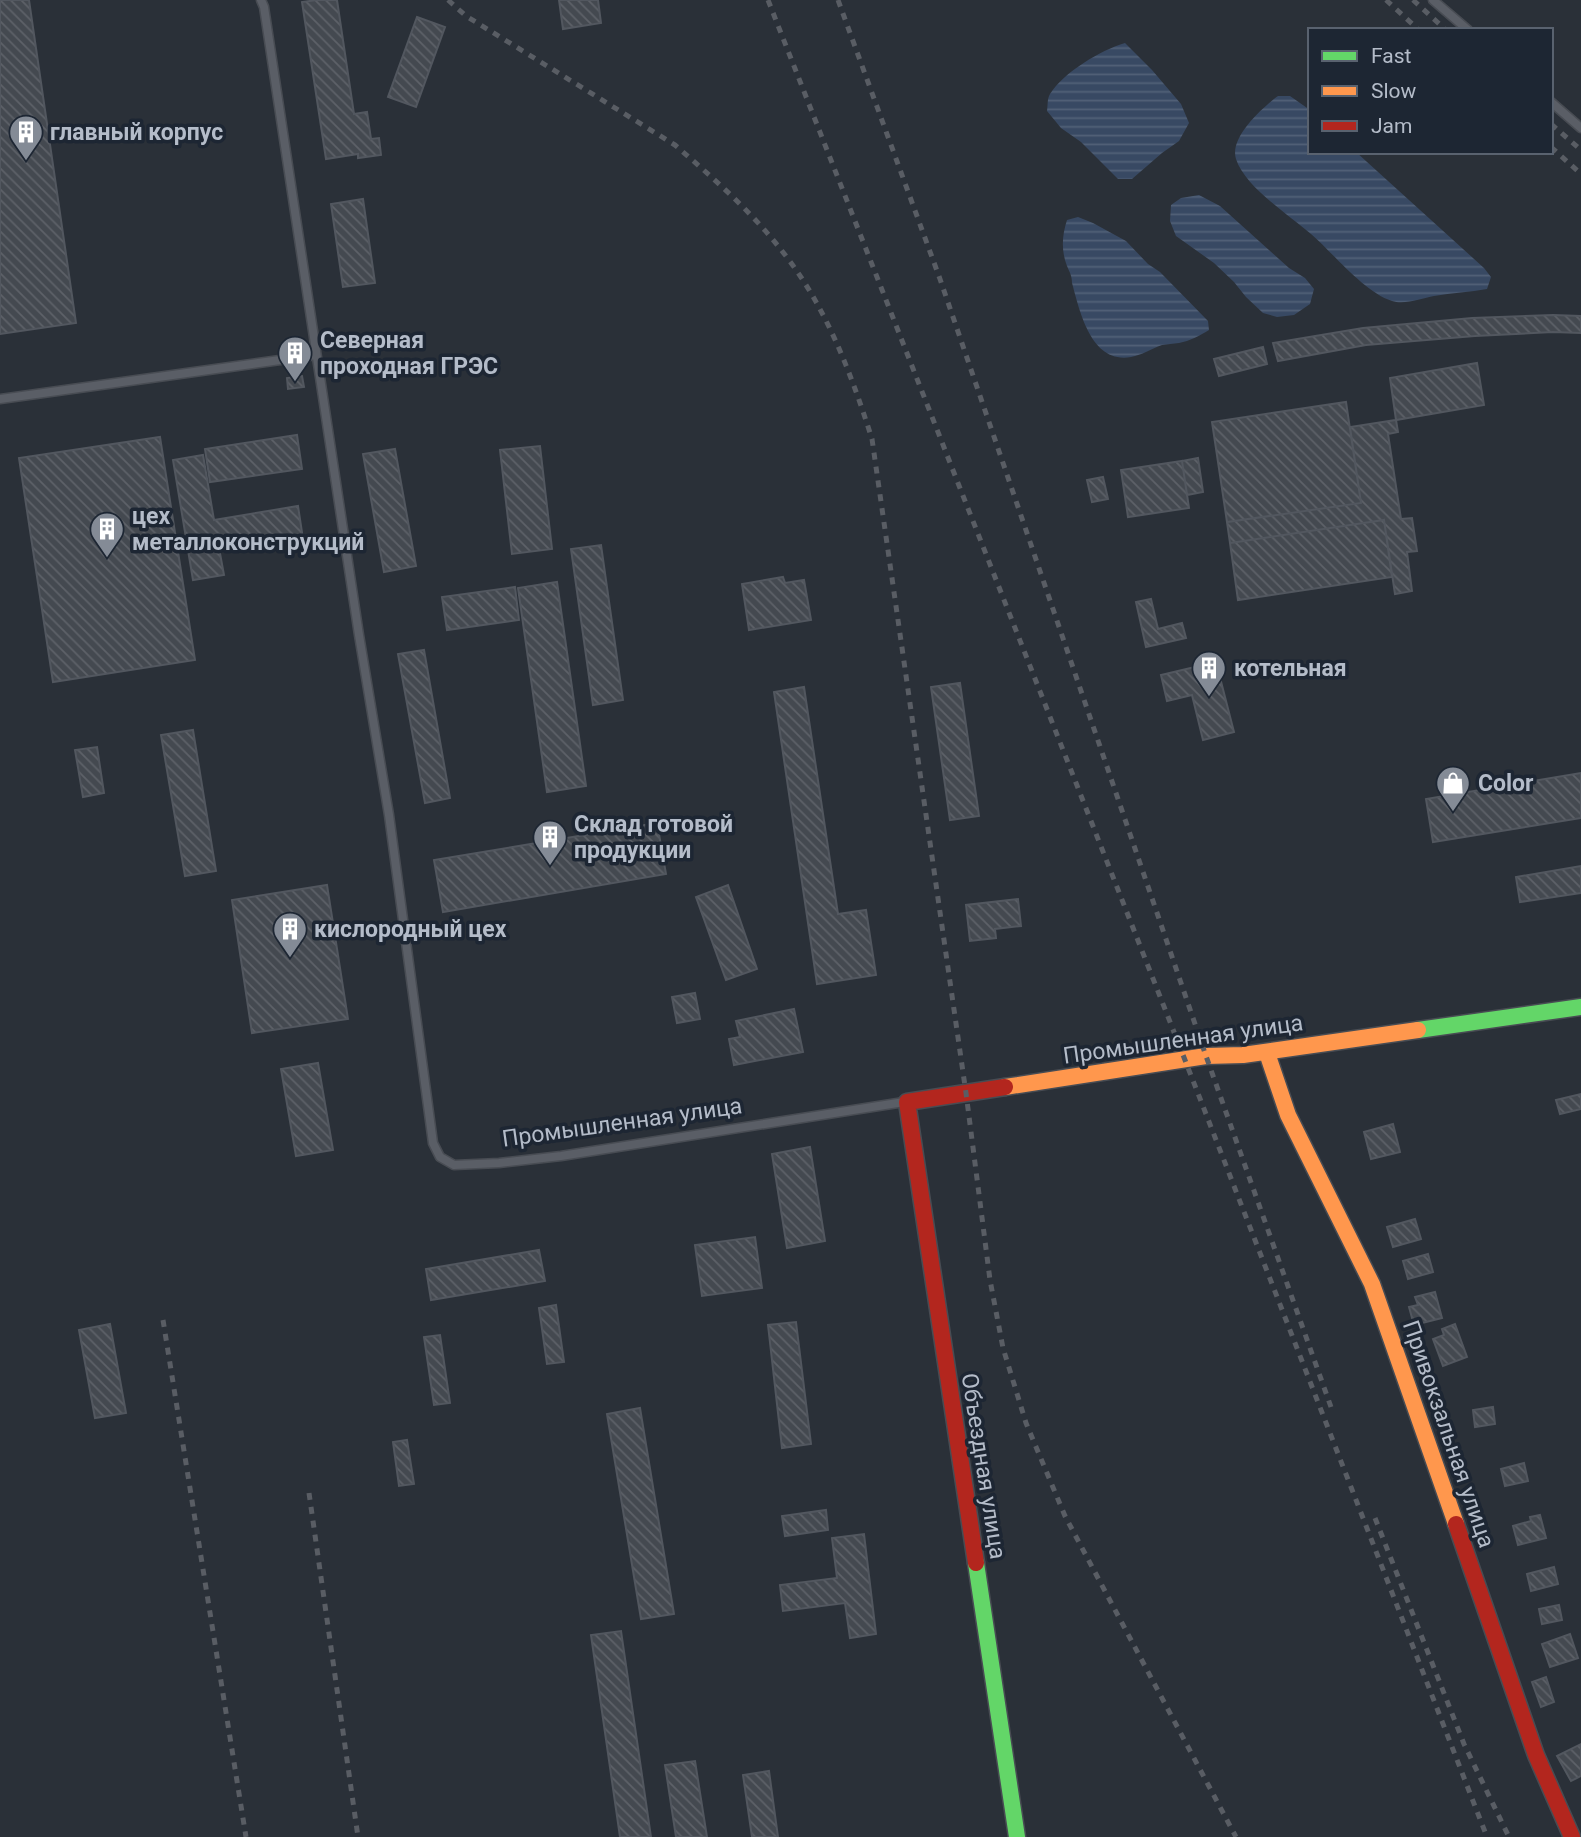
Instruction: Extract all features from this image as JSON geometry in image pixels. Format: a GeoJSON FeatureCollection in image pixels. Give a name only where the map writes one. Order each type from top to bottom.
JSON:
{"type":"FeatureCollection","features":[{"type":"Feature","properties":{"kind":"street","name":"Промышленная улица"},"geometry":{"type":"LineString","coordinates":[[907,1102],[1206,1056],[1267,1053],[1581,1007]]}},
{"type":"Feature","properties":{"kind":"street","name":"Привокзальная улица"},"geometry":{"type":"LineString","coordinates":[[1267,1053],[1288,1115],[1372,1284],[1536,1755],[1572,1837]]}},
{"type":"Feature","properties":{"kind":"street","name":"Объездная улица"},"geometry":{"type":"LineString","coordinates":[[907,1102],[1017,1837]]}},
{"type":"Feature","properties":{"kind":"lane"},"geometry":{"type":"LineString","coordinates":[[0,399],[316,355],[261,0]]}},
{"type":"Feature","properties":{"kind":"lane"},"geometry":{"type":"LineString","coordinates":[[1433,0],[1466,28]]}},
{"type":"Feature","properties":{"kind":"lane"},"geometry":{"type":"LineString","coordinates":[[1553,105],[1581,128]]}},
{"type":"Feature","properties":{"kind":"lane","name":"Промышленная улица"},"geometry":{"type":"LineString","coordinates":[[316,355],[389,815],[433,1143],[440,1157],[454,1164],[464,1165],[561,1156],[907,1102]]}},
{"type":"Feature","properties":{"kind":"water"},"geometry":{"type":"Polygon","coordinates":[[[1125,43],[1181,104],[1189,123],[1179,141],[1132,179],[1118,179],[1081,142],[1061,128],[1047,111],[1050,94],[1064,78],[1094,56],[1125,43]]]}},
{"type":"Feature","properties":{"kind":"water"},"geometry":{"type":"Polygon","coordinates":[[[1278,96],[1290,96],[1308,109],[1308,154],[1358,154],[1484,268],[1491,277],[1487,289],[1397,302],[1381,296],[1360,281],[1311,234],[1258,190],[1241,169],[1235,150],[1238,141],[1242,132],[1264,107],[1278,96]]]}},
{"type":"Feature","properties":{"kind":"water"},"geometry":{"type":"Polygon","coordinates":[[[1199,195],[1220,206],[1289,268],[1305,278],[1314,289],[1310,304],[1294,315],[1277,317],[1263,313],[1214,263],[1176,236],[1170,221],[1171,205],[1181,198],[1199,195]]]}},
{"type":"Feature","properties":{"kind":"water"},"geometry":{"type":"Polygon","coordinates":[[[1078,217],[1126,241],[1208,321],[1209,330],[1187,341],[1162,345],[1131,357],[1117,357],[1106,352],[1097,344],[1084,321],[1064,255],[1063,237],[1067,220],[1078,217]]]}},
{"type":"Feature","properties":{"kind":"building","name":"главный корпус"},"geometry":{"type":"Polygon","coordinates":[[[0,0],[29,0],[76,323],[0,334],[0,0]]]}},
{"type":"Feature","properties":{"kind":"building"},"geometry":{"type":"Polygon","coordinates":[[[337,0],[354,114],[367,112],[371,139],[379,138],[381,155],[358,158],[358,154],[326,159],[302,2],[337,0]]]}},
{"type":"Feature","properties":{"kind":"building"},"geometry":{"type":"Polygon","coordinates":[[[559,0],[598,0],[601,23],[563,29],[559,0]]]}},
{"type":"Feature","properties":{"kind":"building"},"geometry":{"type":"Polygon","coordinates":[[[417,17],[445,27],[416,107],[388,97],[417,17]]]}},
{"type":"Feature","properties":{"kind":"building"},"geometry":{"type":"Polygon","coordinates":[[[363,199],[375,283],[343,287],[331,204],[363,199]]]}},
{"type":"Feature","properties":{"kind":"building"},"geometry":{"type":"Polygon","coordinates":[[[1581,316],[1581,333],[1475,336],[1366,345],[1278,361],[1273,343],[1363,328],[1472,318],[1581,316]]]}},
{"type":"Feature","properties":{"kind":"building"},"geometry":{"type":"Polygon","coordinates":[[[1263,347],[1267,364],[1219,376],[1214,359],[1263,347]]]}},
{"type":"Feature","properties":{"kind":"building"},"geometry":{"type":"Polygon","coordinates":[[[1477,363],[1484,405],[1396,420],[1390,378],[1477,363]]]}},
{"type":"Feature","properties":{"kind":"building","name":"Северная проходная ГРЭС"},"geometry":{"type":"Polygon","coordinates":[[[302,376],[304,387],[288,389],[287,378],[302,376]]]}},
{"type":"Feature","properties":{"kind":"building"},"geometry":{"type":"Polygon","coordinates":[[[1346,402],[1361,503],[1227,522],[1212,422],[1346,402]]]}},
{"type":"Feature","properties":{"kind":"building"},"geometry":{"type":"Polygon","coordinates":[[[1396,420],[1398,432],[1388,434],[1401,519],[1412,518],[1417,551],[1407,552],[1412,591],[1395,594],[1384,520],[1230,543],[1227,522],[1361,503],[1350,427],[1396,420]]]}},
{"type":"Feature","properties":{"kind":"building"},"geometry":{"type":"Polygon","coordinates":[[[297,435],[302,469],[210,482],[205,449],[297,435]]]}},
{"type":"Feature","properties":{"kind":"building","name":"цех металлоконструкций"},"geometry":{"type":"Polygon","coordinates":[[[160,437],[195,660],[53,682],[19,458],[160,437]]]}},
{"type":"Feature","properties":{"kind":"building"},"geometry":{"type":"Polygon","coordinates":[[[540,446],[552,549],[512,554],[500,450],[540,446]]]}},
{"type":"Feature","properties":{"kind":"building"},"geometry":{"type":"Polygon","coordinates":[[[395,449],[416,566],[384,572],[363,454],[395,449]]]}},
{"type":"Feature","properties":{"kind":"building"},"geometry":{"type":"Polygon","coordinates":[[[203,455],[214,520],[298,506],[303,539],[232,551],[231,546],[219,548],[224,575],[193,580],[173,460],[203,455]]]}},
{"type":"Feature","properties":{"kind":"building"},"geometry":{"type":"Polygon","coordinates":[[[1198,458],[1203,492],[1187,495],[1182,461],[1198,458]]]}},
{"type":"Feature","properties":{"kind":"building"},"geometry":{"type":"Polygon","coordinates":[[[1182,461],[1189,508],[1128,517],[1121,470],[1182,461]]]}},
{"type":"Feature","properties":{"kind":"building"},"geometry":{"type":"Polygon","coordinates":[[[1103,477],[1108,499],[1092,502],[1087,480],[1103,477]]]}},
{"type":"Feature","properties":{"kind":"building"},"geometry":{"type":"Polygon","coordinates":[[[1384,520],[1392,577],[1238,600],[1230,543],[1384,520]]]}},
{"type":"Feature","properties":{"kind":"building"},"geometry":{"type":"Polygon","coordinates":[[[601,545],[623,700],[593,705],[571,549],[601,545]]]}},
{"type":"Feature","properties":{"kind":"building"},"geometry":{"type":"Polygon","coordinates":[[[783,577],[785,583],[804,580],[811,620],[749,630],[742,584],[783,577]]]}},
{"type":"Feature","properties":{"kind":"building"},"geometry":{"type":"Polygon","coordinates":[[[557,582],[586,786],[547,792],[518,588],[557,582]]]}},
{"type":"Feature","properties":{"kind":"building"},"geometry":{"type":"Polygon","coordinates":[[[515,587],[519,620],[447,630],[442,597],[515,587]]]}},
{"type":"Feature","properties":{"kind":"building"},"geometry":{"type":"Polygon","coordinates":[[[1151,599],[1158,629],[1182,623],[1186,638],[1146,647],[1136,602],[1151,599]]]}},
{"type":"Feature","properties":{"kind":"building"},"geometry":{"type":"Polygon","coordinates":[[[424,650],[450,798],[425,803],[398,654],[424,650]]]}},
{"type":"Feature","properties":{"kind":"building","name":"котельная"},"geometry":{"type":"Polygon","coordinates":[[[1216,662],[1234,732],[1203,740],[1192,695],[1167,701],[1161,675],[1216,662]]]}},
{"type":"Feature","properties":{"kind":"building"},"geometry":{"type":"Polygon","coordinates":[[[960,683],[979,816],[950,820],[931,687],[960,683]]]}},
{"type":"Feature","properties":{"kind":"building"},"geometry":{"type":"Polygon","coordinates":[[[804,687],[838,914],[866,910],[876,975],[817,984],[774,692],[804,687]]]}},
{"type":"Feature","properties":{"kind":"building"},"geometry":{"type":"Polygon","coordinates":[[[193,730],[216,871],[185,876],[161,735],[193,730]]]}},
{"type":"Feature","properties":{"kind":"building"},"geometry":{"type":"Polygon","coordinates":[[[97,747],[104,793],[83,797],[75,750],[97,747]]]}},
{"type":"Feature","properties":{"kind":"building"},"geometry":{"type":"Polygon","coordinates":[[[1581,773],[1581,818],[1433,842],[1426,799],[1581,773]]]}},
{"type":"Feature","properties":{"kind":"building","name":"Склад готовой продукции"},"geometry":{"type":"Polygon","coordinates":[[[657,823],[666,874],[443,912],[434,860],[657,823]]]}},
{"type":"Feature","properties":{"kind":"building"},"geometry":{"type":"Polygon","coordinates":[[[1581,866],[1581,893],[1520,902],[1516,877],[1581,866]]]}},
{"type":"Feature","properties":{"kind":"building","name":"кислородный цех"},"geometry":{"type":"Polygon","coordinates":[[[327,885],[348,1019],[252,1033],[232,900],[327,885]]]}},
{"type":"Feature","properties":{"kind":"building"},"geometry":{"type":"Polygon","coordinates":[[[728,885],[757,969],[726,980],[696,897],[728,885]]]}},
{"type":"Feature","properties":{"kind":"building"},"geometry":{"type":"Polygon","coordinates":[[[1018,899],[1021,926],[995,929],[996,938],[970,941],[966,905],[1018,899]]]}},
{"type":"Feature","properties":{"kind":"building"},"geometry":{"type":"Polygon","coordinates":[[[695,993],[700,1019],[677,1023],[672,997],[695,993]]]}},
{"type":"Feature","properties":{"kind":"building"},"geometry":{"type":"Polygon","coordinates":[[[794,1009],[803,1052],[734,1065],[729,1039],[740,1037],[736,1021],[794,1009]]]}},
{"type":"Feature","properties":{"kind":"building"},"geometry":{"type":"Polygon","coordinates":[[[318,1063],[333,1150],[296,1156],[281,1069],[318,1063]]]}},
{"type":"Feature","properties":{"kind":"building"},"geometry":{"type":"Polygon","coordinates":[[[1581,1094],[1581,1109],[1560,1114],[1556,1100],[1581,1094]]]}},
{"type":"Feature","properties":{"kind":"building"},"geometry":{"type":"Polygon","coordinates":[[[1393,1124],[1400,1152],[1371,1159],[1364,1132],[1393,1124]]]}},
{"type":"Feature","properties":{"kind":"building"},"geometry":{"type":"Polygon","coordinates":[[[810,1147],[825,1241],[787,1248],[772,1154],[810,1147]]]}},
{"type":"Feature","properties":{"kind":"building"},"geometry":{"type":"Polygon","coordinates":[[[1415,1219],[1421,1239],[1393,1247],[1387,1227],[1415,1219]]]}},
{"type":"Feature","properties":{"kind":"building"},"geometry":{"type":"Polygon","coordinates":[[[755,1237],[762,1288],[702,1296],[695,1245],[755,1237]]]}},
{"type":"Feature","properties":{"kind":"building"},"geometry":{"type":"Polygon","coordinates":[[[539,1250],[545,1281],[431,1300],[426,1269],[539,1250]]]}},
{"type":"Feature","properties":{"kind":"building"},"geometry":{"type":"Polygon","coordinates":[[[1428,1254],[1433,1272],[1408,1279],[1403,1261],[1428,1254]]]}},
{"type":"Feature","properties":{"kind":"building"},"geometry":{"type":"Polygon","coordinates":[[[1435,1292],[1442,1318],[1414,1325],[1409,1307],[1418,1305],[1415,1297],[1435,1292]]]}},
{"type":"Feature","properties":{"kind":"building"},"geometry":{"type":"Polygon","coordinates":[[[556,1305],[564,1362],[547,1364],[539,1308],[556,1305]]]}},
{"type":"Feature","properties":{"kind":"building"},"geometry":{"type":"Polygon","coordinates":[[[796,1322],[811,1444],[782,1448],[768,1325],[796,1322]]]}},
{"type":"Feature","properties":{"kind":"building"},"geometry":{"type":"Polygon","coordinates":[[[110,1324],[126,1413],[95,1418],[79,1330],[110,1324]]]}},
{"type":"Feature","properties":{"kind":"building"},"geometry":{"type":"Polygon","coordinates":[[[1455,1324],[1467,1357],[1443,1366],[1433,1339],[1444,1335],[1442,1329],[1455,1324]]]}},
{"type":"Feature","properties":{"kind":"building"},"geometry":{"type":"Polygon","coordinates":[[[440,1335],[450,1403],[434,1405],[424,1337],[440,1335]]]}},
{"type":"Feature","properties":{"kind":"building"},"geometry":{"type":"Polygon","coordinates":[[[1493,1407],[1495,1424],[1475,1427],[1473,1410],[1493,1407]]]}},
{"type":"Feature","properties":{"kind":"building"},"geometry":{"type":"Polygon","coordinates":[[[640,1408],[674,1614],[641,1619],[607,1414],[640,1408]]]}},
{"type":"Feature","properties":{"kind":"building"},"geometry":{"type":"Polygon","coordinates":[[[407,1440],[414,1484],[399,1486],[393,1442],[407,1440]]]}},
{"type":"Feature","properties":{"kind":"building"},"geometry":{"type":"Polygon","coordinates":[[[1524,1463],[1528,1481],[1505,1486],[1501,1469],[1524,1463]]]}},
{"type":"Feature","properties":{"kind":"building"},"geometry":{"type":"Polygon","coordinates":[[[826,1510],[828,1530],[785,1536],[782,1516],[826,1510]]]}},
{"type":"Feature","properties":{"kind":"building"},"geometry":{"type":"Polygon","coordinates":[[[1540,1515],[1546,1538],[1518,1545],[1513,1526],[1531,1521],[1530,1517],[1540,1515]]]}},
{"type":"Feature","properties":{"kind":"building"},"geometry":{"type":"Polygon","coordinates":[[[864,1534],[876,1634],[850,1638],[845,1603],[783,1611],[780,1585],[837,1578],[832,1538],[864,1534]]]}},
{"type":"Feature","properties":{"kind":"building"},"geometry":{"type":"Polygon","coordinates":[[[1554,1567],[1558,1584],[1531,1591],[1527,1574],[1554,1567]]]}},
{"type":"Feature","properties":{"kind":"building"},"geometry":{"type":"Polygon","coordinates":[[[1559,1605],[1562,1620],[1542,1624],[1539,1609],[1559,1605]]]}},
{"type":"Feature","properties":{"kind":"building"},"geometry":{"type":"Polygon","coordinates":[[[621,1631],[651,1837],[620,1837],[591,1635],[621,1631]]]}},
{"type":"Feature","properties":{"kind":"building"},"geometry":{"type":"Polygon","coordinates":[[[1570,1634],[1578,1658],[1550,1667],[1542,1644],[1570,1634]]]}},
{"type":"Feature","properties":{"kind":"building"},"geometry":{"type":"Polygon","coordinates":[[[1546,1677],[1554,1702],[1541,1707],[1532,1682],[1546,1677]]]}},
{"type":"Feature","properties":{"kind":"building"},"geometry":{"type":"Polygon","coordinates":[[[1581,1744],[1581,1776],[1571,1781],[1557,1756],[1581,1744]]]}},
{"type":"Feature","properties":{"kind":"building"},"geometry":{"type":"Polygon","coordinates":[[[695,1761],[707,1837],[676,1837],[665,1765],[695,1761]]]}},
{"type":"Feature","properties":{"kind":"building"},"geometry":{"type":"Polygon","coordinates":[[[769,1771],[778,1837],[752,1837],[743,1775],[769,1771]]]}},
{"type":"Feature","properties":{"kind":"railway"},"geometry":{"type":"LineString","coordinates":[[448,0],[466,16],[675,145],[689,157],[745,209],[782,251],[812,294],[836,341],[872,439],[966,1093],[990,1280],[1003,1348],[1026,1423],[1065,1516],[1236,1837]]}},
{"type":"Feature","properties":{"kind":"railway"},"geometry":{"type":"LineString","coordinates":[[768,0],[1487,1837]]}},
{"type":"Feature","properties":{"kind":"railway"},"geometry":{"type":"LineString","coordinates":[[838,0],[940,279],[1206,1056],[1331,1407]]}},
{"type":"Feature","properties":{"kind":"railway"},"geometry":{"type":"LineString","coordinates":[[1386,0],[1417,28]]}},
{"type":"Feature","properties":{"kind":"railway"},"geometry":{"type":"LineString","coordinates":[[1413,0],[1444,28]]}},
{"type":"Feature","properties":{"kind":"railway"},"geometry":{"type":"LineString","coordinates":[[1553,126],[1581,150]]}},
{"type":"Feature","properties":{"kind":"railway"},"geometry":{"type":"LineString","coordinates":[[1553,149],[1581,174]]}},
{"type":"Feature","properties":{"kind":"railway"},"geometry":{"type":"LineString","coordinates":[[163,1320],[246,1837]]}},
{"type":"Feature","properties":{"kind":"railway"},"geometry":{"type":"LineString","coordinates":[[309,1493],[358,1837]]}},
{"type":"Feature","properties":{"kind":"railway"},"geometry":{"type":"LineString","coordinates":[[1375,1518],[1464,1744],[1509,1837]]}},
{"type":"Feature","properties":{"kind":"traffic: fast"},"geometry":{"type":"LineString","coordinates":[[1418,1030],[1581,1007]]}},
{"type":"Feature","properties":{"kind":"traffic: fast"},"geometry":{"type":"LineString","coordinates":[[976,1563],[1017,1837]]}},
{"type":"Feature","properties":{"kind":"traffic: slow"},"geometry":{"type":"LineString","coordinates":[[1005,1087],[1206,1056],[1243,1055],[1418,1030]]}},
{"type":"Feature","properties":{"kind":"traffic: slow"},"geometry":{"type":"LineString","coordinates":[[1267,1053],[1288,1115],[1372,1284],[1456,1524]]}},
{"type":"Feature","properties":{"kind":"traffic: jam"},"geometry":{"type":"LineString","coordinates":[[976,1563],[907,1102],[1005,1087]]}},
{"type":"Feature","properties":{"kind":"traffic: jam"},"geometry":{"type":"LineString","coordinates":[[1456,1524],[1536,1755],[1572,1837]]}},
{"type":"Feature","properties":{"kind":"place","name":"главный корпус"},"geometry":{"type":"Point","coordinates":[26,162]}},
{"type":"Feature","properties":{"kind":"place","name":"Северная проходная ГРЭС"},"geometry":{"type":"Point","coordinates":[295,383]}},
{"type":"Feature","properties":{"kind":"place","name":"цех металлоконструкций"},"geometry":{"type":"Point","coordinates":[107,559]}},
{"type":"Feature","properties":{"kind":"place","name":"котельная"},"geometry":{"type":"Point","coordinates":[1209,698]}},
{"type":"Feature","properties":{"kind":"place","name":"Color"},"geometry":{"type":"Point","coordinates":[1453,813]}},
{"type":"Feature","properties":{"kind":"place","name":"Склад готовой продукции"},"geometry":{"type":"Point","coordinates":[550,867]}},
{"type":"Feature","properties":{"kind":"place","name":"кислородный цех"},"geometry":{"type":"Point","coordinates":[290,959]}}]}
